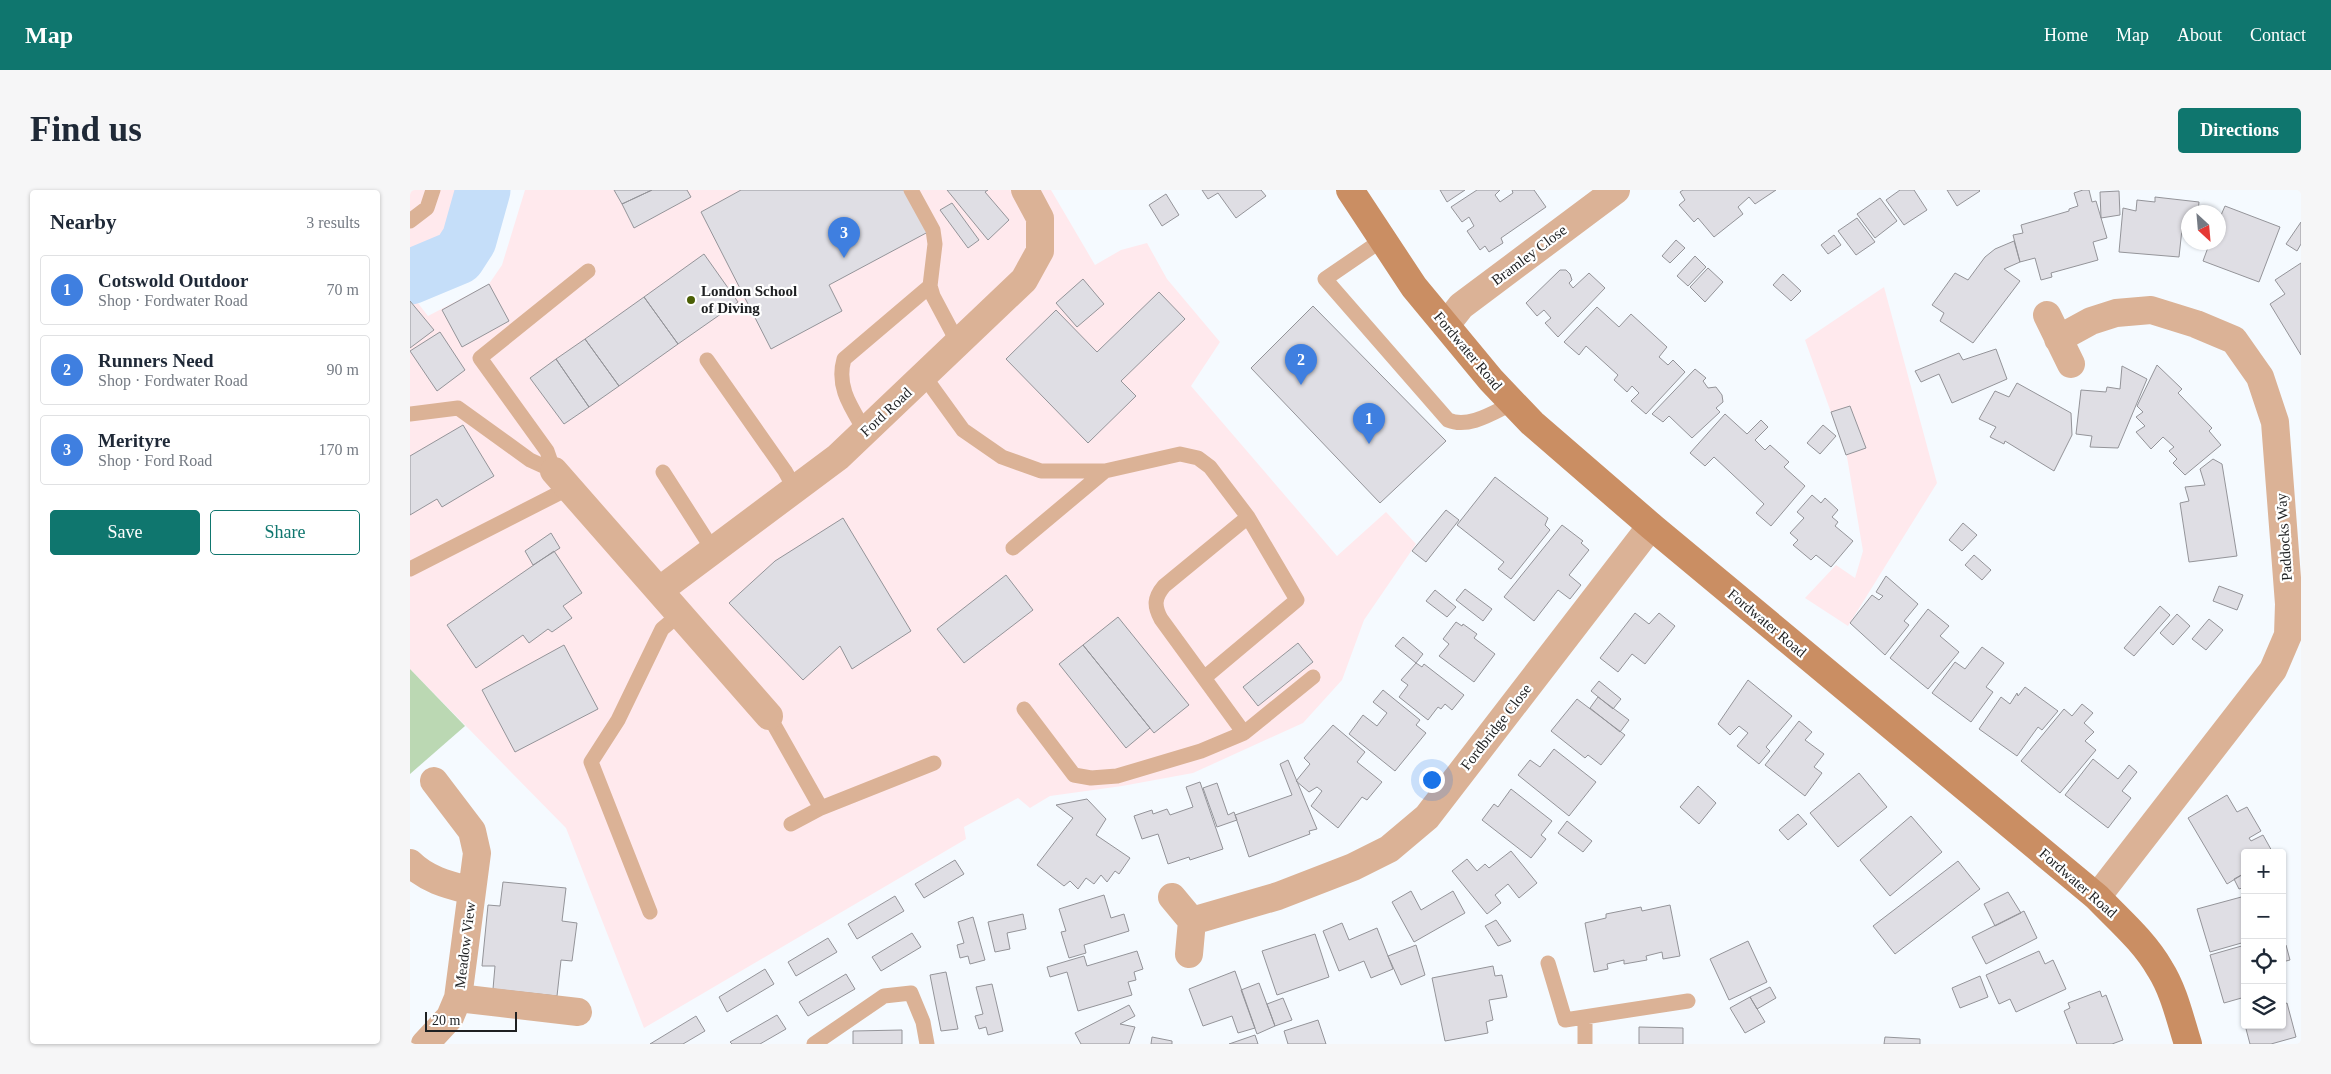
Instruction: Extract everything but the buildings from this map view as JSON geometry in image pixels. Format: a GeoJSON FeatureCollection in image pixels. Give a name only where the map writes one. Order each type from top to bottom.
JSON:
{"type":"FeatureCollection","features":[{"type":"Feature","properties":{"kind":"main road","name":"Fordwater Road"},"geometry":{"type":"LineString","coordinates":[[1350,190],[1414,287],[1491,380],[1532,423],[1651,526],[2097,897],[2141,942],[2161,969],[2176,1005],[2188,1044]]}},
{"type":"Feature","properties":{"kind":"street","name":"Ford Road"},"geometry":{"type":"LineString","coordinates":[[660,590],[838,457],[1024,280],[1040,251],[1040,218],[1025,190]]}},
{"type":"Feature","properties":{"kind":"street","name":"Bramley Close"},"geometry":{"type":"LineString","coordinates":[[1446,325],[1461,306],[1616,190]]}},
{"type":"Feature","properties":{"kind":"street","name":"Paddocks Way"},"geometry":{"type":"LineString","coordinates":[[2058,339],[2091,321],[2116,313],[2151,310],[2196,324],[2234,340],[2260,377],[2276,422],[2289,604],[2288,635],[2273,670],[2097,897]]}},
{"type":"Feature","properties":{"kind":"street"},"geometry":{"type":"LineString","coordinates":[[2047,315],[2071,364]]}},
{"type":"Feature","properties":{"kind":"street"},"geometry":{"type":"LineString","coordinates":[[562,480],[681,613],[769,716]]}},
{"type":"Feature","properties":{"kind":"street","name":"Fordbridge Close"},"geometry":{"type":"LineString","coordinates":[[1192,921],[1278,896],[1353,867],[1388,849],[1427,817],[1651,526]]}},
{"type":"Feature","properties":{"kind":"street","name":"Meadow View"},"geometry":{"type":"LineString","coordinates":[[425,1044],[450,1017],[458,998],[477,853],[472,831],[434,780]]}},
{"type":"Feature","properties":{"kind":"street","name":"Meadow View"},"geometry":{"type":"LineString","coordinates":[[410,863],[420,873],[444,884],[472,891]]}},
{"type":"Feature","properties":{"kind":"street"},"geometry":{"type":"LineString","coordinates":[[1172,897],[1192,921],[1188,954]]}},
{"type":"Feature","properties":{"kind":"street","name":"Meadow View"},"geometry":{"type":"LineString","coordinates":[[458,998],[578,1012]]}},
{"type":"Feature","properties":{"kind":"lane"},"geometry":{"type":"LineString","coordinates":[[410,221],[427,208],[433,190]]}},
{"type":"Feature","properties":{"kind":"lane"},"geometry":{"type":"LineString","coordinates":[[910,190],[933,230],[935,244],[930,286],[958,343]]}},
{"type":"Feature","properties":{"kind":"lane"},"geometry":{"type":"LineString","coordinates":[[1382,240],[1324,279],[1448,420],[1456,423],[1472,421],[1513,403]]}},
{"type":"Feature","properties":{"kind":"lane"},"geometry":{"type":"LineString","coordinates":[[562,480],[547,451],[480,358],[588,271]]}},
{"type":"Feature","properties":{"kind":"lane"},"geometry":{"type":"LineString","coordinates":[[866,431],[842,388],[840,372],[844,359],[930,286]]}},
{"type":"Feature","properties":{"kind":"lane"},"geometry":{"type":"LineString","coordinates":[[707,360],[785,471],[795,489]]}},
{"type":"Feature","properties":{"kind":"lane"},"geometry":{"type":"LineString","coordinates":[[924,376],[963,430],[1002,457],[1041,471],[1105,471],[1180,454],[1198,458],[1210,467],[1248,517],[1297,600],[1204,678]]}},
{"type":"Feature","properties":{"kind":"lane"},"geometry":{"type":"LineString","coordinates":[[410,414],[458,408],[530,460],[562,480]]}},
{"type":"Feature","properties":{"kind":"lane"},"geometry":{"type":"LineString","coordinates":[[1013,548],[1105,471]]}},
{"type":"Feature","properties":{"kind":"lane"},"geometry":{"type":"LineString","coordinates":[[663,472],[713,550]]}},
{"type":"Feature","properties":{"kind":"lane"},"geometry":{"type":"LineString","coordinates":[[410,569],[562,480]]}},
{"type":"Feature","properties":{"kind":"lane"},"geometry":{"type":"LineString","coordinates":[[1244,733],[1161,620],[1155,608],[1156,596],[1164,586],[1248,517]]}},
{"type":"Feature","properties":{"kind":"lane"},"geometry":{"type":"LineString","coordinates":[[650,912],[592,762],[618,720],[662,629],[681,613]]}},
{"type":"Feature","properties":{"kind":"lane"},"geometry":{"type":"LineString","coordinates":[[1024,709],[1074,775],[1091,778],[1117,776],[1163,764],[1244,733],[1313,677]]}},
{"type":"Feature","properties":{"kind":"lane"},"geometry":{"type":"LineString","coordinates":[[769,716],[821,808]]}},
{"type":"Feature","properties":{"kind":"lane"},"geometry":{"type":"LineString","coordinates":[[791,824],[821,808],[934,763]]}},
{"type":"Feature","properties":{"kind":"lane"},"geometry":{"type":"LineString","coordinates":[[1548,963],[1565,1020],[1688,1001]]}},
{"type":"Feature","properties":{"kind":"lane"},"geometry":{"type":"LineString","coordinates":[[814,1044],[884,996],[911,993],[923,1022],[927,1044]]}},
{"type":"Feature","properties":{"kind":"lane"},"geometry":{"type":"LineString","coordinates":[[1585,1018],[1585,1044]]}},
{"type":"Feature","properties":{"kind":"shaded area"},"geometry":{"type":"Polygon","coordinates":[[[410,190],[471,190],[468,210],[452,248],[430,262],[410,269],[410,190]]]}},
{"type":"Feature","properties":{"kind":"shaded area"},"geometry":{"type":"Polygon","coordinates":[[[525,190],[1051,190],[1095,265],[1121,250],[1147,243],[1167,279],[1220,342],[1191,386],[1337,556],[1386,512],[1416,544],[1364,620],[1342,680],[1303,723],[1193,773],[1122,786],[1050,796],[1030,808],[1018,798],[964,827],[966,839],[644,1028],[566,828],[410,669],[410,293],[428,316],[489,284],[502,265],[525,190]]]}},
{"type":"Feature","properties":{"kind":"shaded area"},"geometry":{"type":"Polygon","coordinates":[[[1884,287],[1937,483],[1848,626],[1805,598],[1836,565],[1855,578],[1863,551],[1847,457],[1805,340],[1884,287]]]}},
{"type":"Feature","properties":{"kind":"green space"},"geometry":{"type":"Polygon","coordinates":[[[410,669],[465,726],[410,774],[410,669]]]}},
{"type":"Feature","properties":{"kind":"waterway"},"geometry":{"type":"LineString","coordinates":[[410,277],[458,257],[469,240],[483,190]]}},
{"type":"Feature","properties":{"kind":"place","name":"Merityre"},"geometry":{"type":"Point","coordinates":[844,258]}},
{"type":"Feature","properties":{"kind":"place","name":"London School of Diving"},"geometry":{"type":"Point","coordinates":[691,300]}},
{"type":"Feature","properties":{"kind":"place","name":"Runners Need"},"geometry":{"type":"Point","coordinates":[1301,385]}},
{"type":"Feature","properties":{"kind":"place","name":"Cotswold Outdoor"},"geometry":{"type":"Point","coordinates":[1369,444]}}]}
